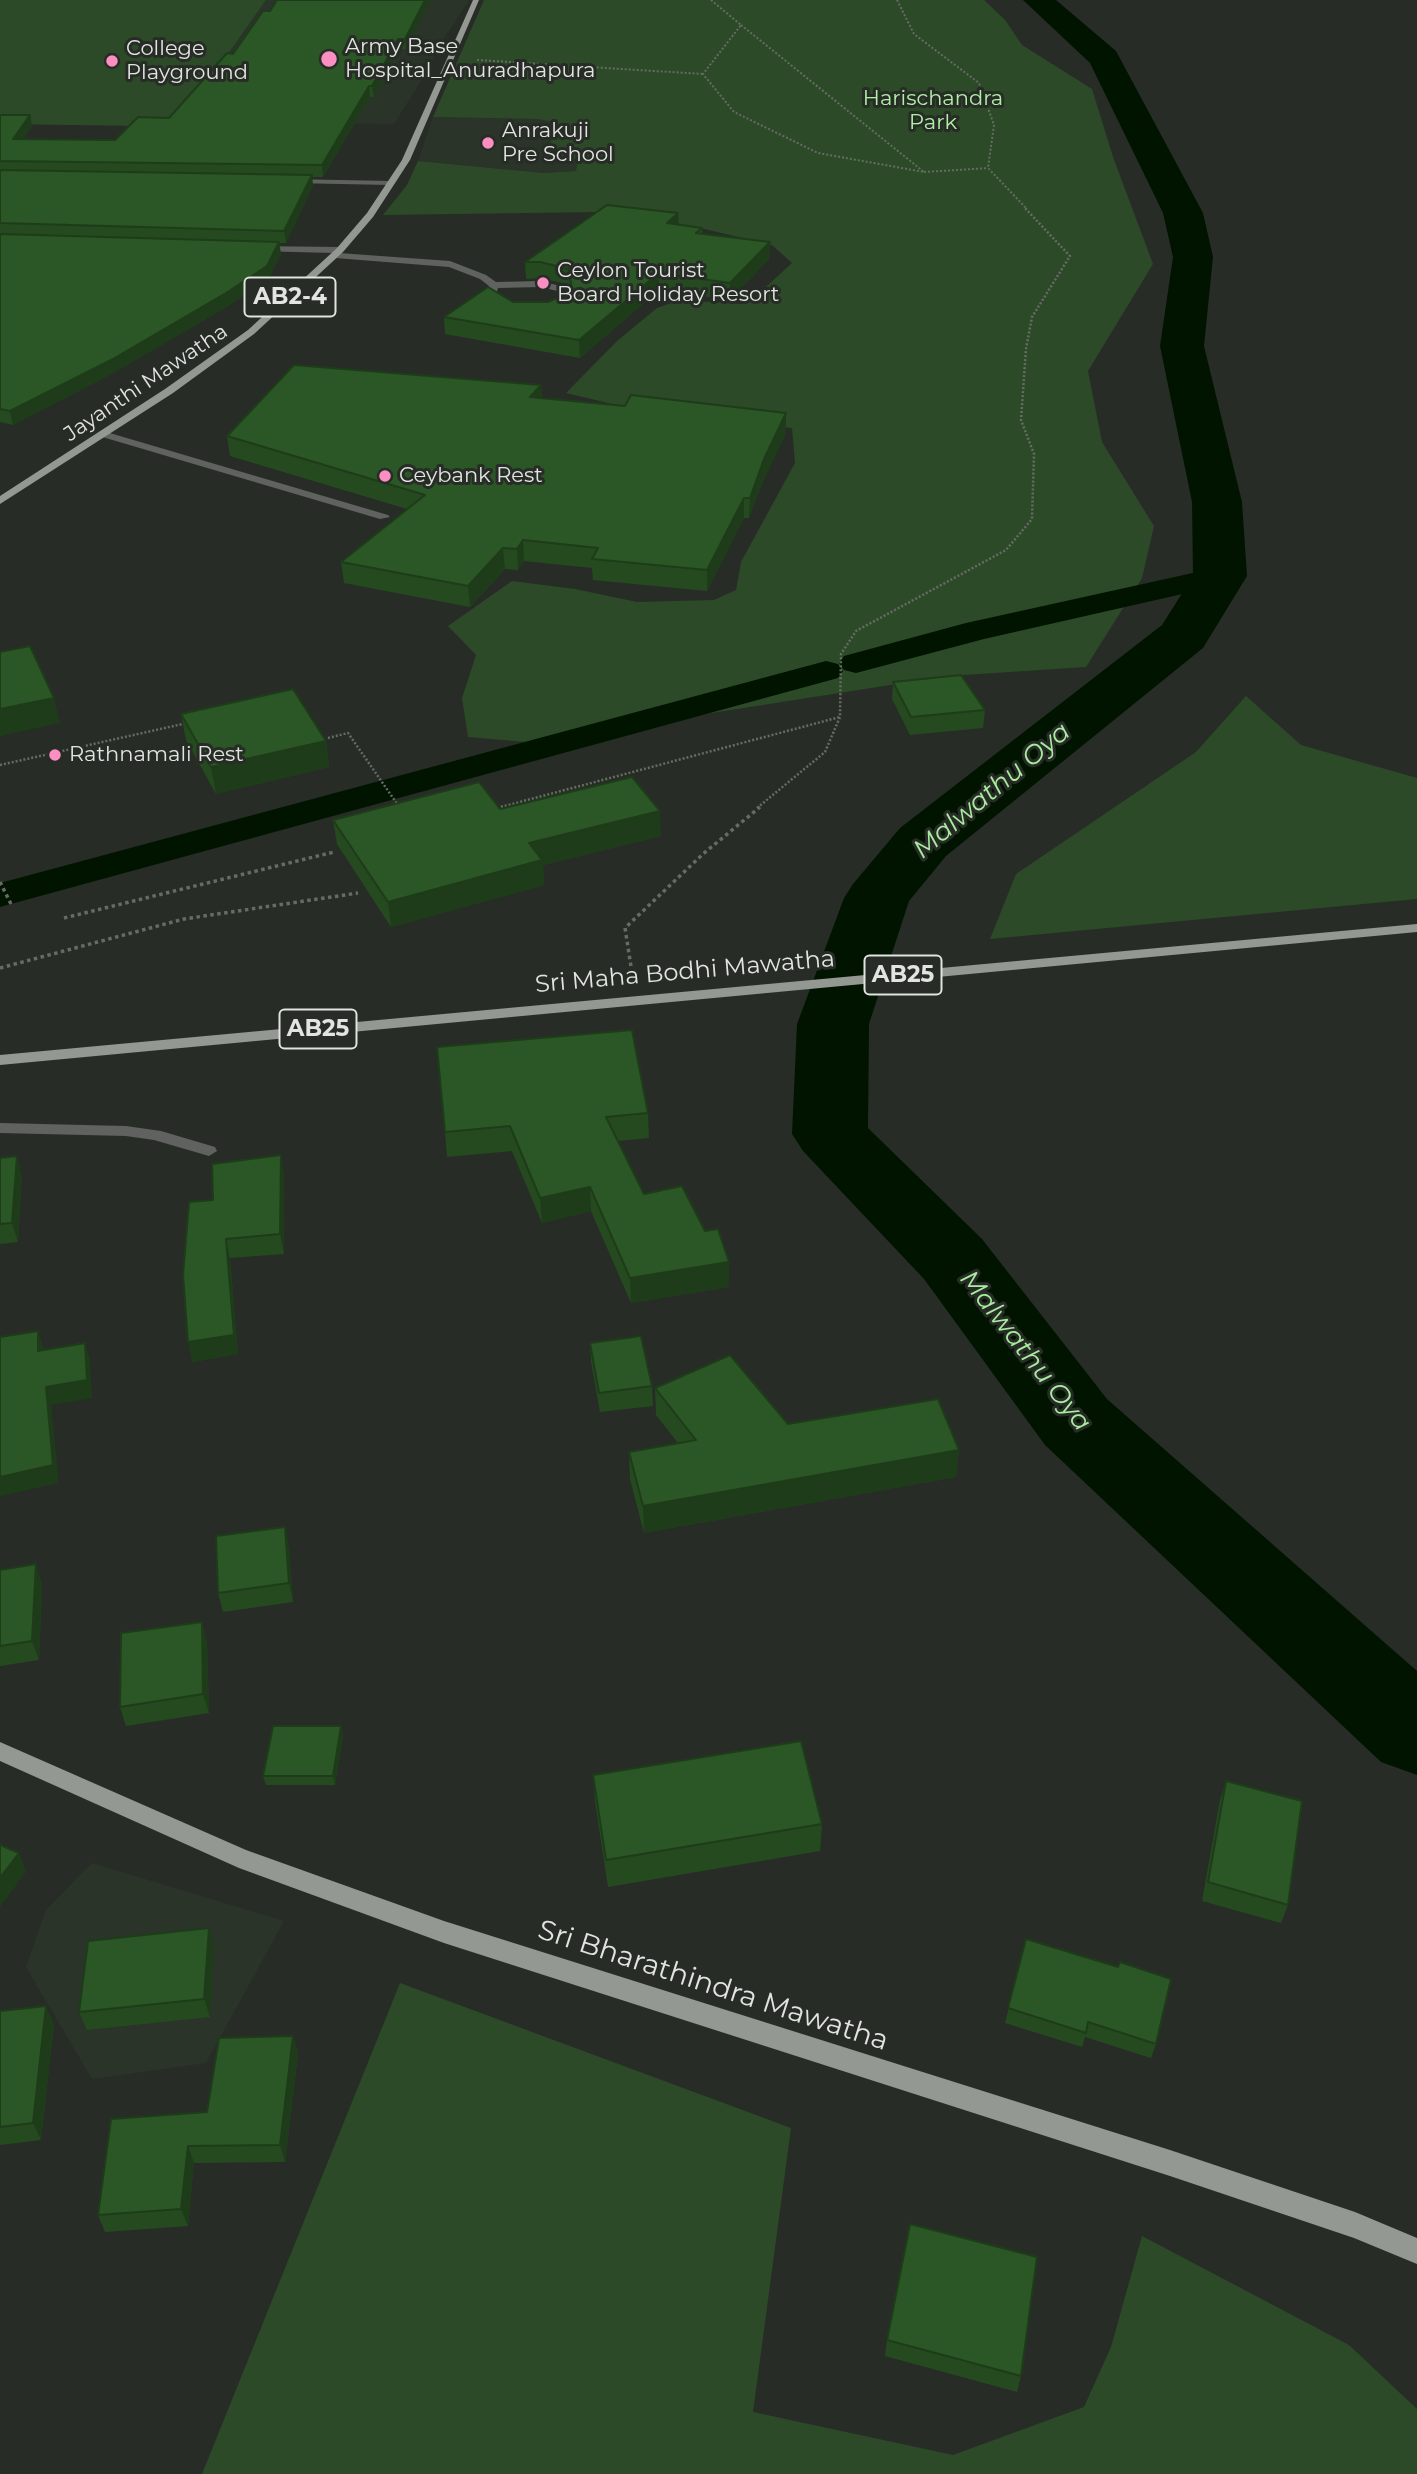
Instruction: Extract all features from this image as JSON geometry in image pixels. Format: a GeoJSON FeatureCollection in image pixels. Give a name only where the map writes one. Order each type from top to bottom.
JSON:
{"type":"FeatureCollection","features":[{"type":"Feature","properties":{"kind":"main road","name":"Jayanthi Mawatha"},"geometry":{"type":"LineString","coordinates":[[0,501],[251,332],[337,253],[370,215],[406,160],[476,0]]}},
{"type":"Feature","properties":{"kind":"main road","name":"Sri Maha Bodhi Mawatha"},"geometry":{"type":"LineString","coordinates":[[0,1060],[636,998],[1171,953],[1417,928]]}},
{"type":"Feature","properties":{"kind":"main road","name":"Sri Bharathindra Mawatha"},"geometry":{"type":"LineString","coordinates":[[0,1751],[239,1858],[431,1927],[1170,2163],[1355,2225],[1417,2251]]}},
{"type":"Feature","properties":{"kind":"street"},"geometry":{"type":"LineString","coordinates":[[279,181],[391,183]]}},
{"type":"Feature","properties":{"kind":"street"},"geometry":{"type":"LineString","coordinates":[[242,248],[337,253],[450,264],[483,277],[494,285],[540,284],[566,290],[567,306],[549,314]]}},
{"type":"Feature","properties":{"kind":"street"},"geometry":{"type":"LineString","coordinates":[[494,285],[490,298],[514,314]]}},
{"type":"Feature","properties":{"kind":"street"},"geometry":{"type":"LineString","coordinates":[[103,434],[384,517]]}},
{"type":"Feature","properties":{"kind":"street"},"geometry":{"type":"LineString","coordinates":[[0,1128],[126,1131],[155,1135],[209,1151]]}},
{"type":"Feature","properties":{"kind":"path"},"geometry":{"type":"LineString","coordinates":[[710,0],[924,172]]}},
{"type":"Feature","properties":{"kind":"path"},"geometry":{"type":"LineString","coordinates":[[636,998],[625,928],[703,854],[825,752],[839,717],[841,654],[856,631],[1006,550],[1032,519],[1034,454],[1021,420],[1026,349],[1032,317],[1070,256],[988,168],[993,125],[979,83],[914,34],[897,0]]}},
{"type":"Feature","properties":{"kind":"path"},"geometry":{"type":"LineString","coordinates":[[703,74],[741,25]]}},
{"type":"Feature","properties":{"kind":"path"},"geometry":{"type":"LineString","coordinates":[[452,59],[703,74],[734,112],[818,153],[924,172],[988,168]]}},
{"type":"Feature","properties":{"kind":"path"},"geometry":{"type":"LineString","coordinates":[[494,810],[839,717]]}},
{"type":"Feature","properties":{"kind":"path"},"geometry":{"type":"LineString","coordinates":[[0,765],[199,720]]}},
{"type":"Feature","properties":{"kind":"path"},"geometry":{"type":"LineString","coordinates":[[328,738],[348,733],[403,812]]}},
{"type":"Feature","properties":{"kind":"path"},"geometry":{"type":"LineString","coordinates":[[64,918],[334,852]]}},
{"type":"Feature","properties":{"kind":"path"},"geometry":{"type":"LineString","coordinates":[[0,882],[11,904]]}},
{"type":"Feature","properties":{"kind":"path"},"geometry":{"type":"LineString","coordinates":[[0,968],[184,919],[358,893]]}},
{"type":"Feature","properties":{"kind":"shaded area","name":"Army Base Hospital_Anuradhapura"},"geometry":{"type":"Polygon","coordinates":[[[266,0],[469,0],[435,52],[430,67],[394,124],[180,122],[266,0]]]}},
{"type":"Feature","properties":{"kind":"shaded area","name":"Anrakuji Pre School"},"geometry":{"type":"Polygon","coordinates":[[[433,117],[538,119],[553,122],[551,133],[569,157],[578,160],[576,171],[545,173],[418,161],[433,117]]]}},
{"type":"Feature","properties":{"kind":"shaded area"},"geometry":{"type":"Polygon","coordinates":[[[92,1863],[284,1921],[206,2063],[92,2079],[26,1967],[46,1910],[92,1863]]]}},
{"type":"Feature","properties":{"kind":"green space","name":"College Playground"},"geometry":{"type":"Polygon","coordinates":[[[0,0],[266,0],[180,122],[144,126],[0,124],[0,0]]]}},
{"type":"Feature","properties":{"kind":"green space","name":"Harischandra Park"},"geometry":{"type":"Polygon","coordinates":[[[484,0],[984,0],[1005,20],[1022,45],[1092,89],[1113,157],[1153,264],[1088,371],[1102,442],[1154,526],[1142,578],[1086,667],[948,676],[526,742],[468,737],[462,698],[476,655],[448,626],[512,581],[575,589],[637,602],[714,600],[736,590],[741,562],[795,463],[792,428],[625,407],[566,393],[617,341],[657,308],[680,300],[741,304],[754,298],[792,263],[772,245],[692,226],[599,212],[383,215],[407,185],[418,161],[544,173],[576,171],[578,160],[550,152],[553,122],[538,119],[433,117],[484,0]]]}},
{"type":"Feature","properties":{"kind":"green space"},"geometry":{"type":"Polygon","coordinates":[[[1246,696],[1301,745],[1417,778],[1417,899],[990,939],[1016,874],[1196,752],[1246,696]]]}},
{"type":"Feature","properties":{"kind":"green space"},"geometry":{"type":"Polygon","coordinates":[[[400,1983],[791,2128],[753,2412],[953,2455],[1084,2407],[1111,2347],[1142,2236],[1349,2345],[1417,2409],[1417,2474],[202,2474],[400,1983]]]}},
{"type":"Feature","properties":{"kind":"building","name":"Army Base Hospital_Anuradhapura"},"geometry":{"type":"Polygon","coordinates":[[[277,0],[425,0],[405,39],[398,39],[322,165],[0,161],[0,115],[30,115],[13,139],[115,140],[138,117],[169,118],[227,53],[233,54],[263,11],[270,11],[277,0]]]}},
{"type":"Feature","properties":{"kind":"building"},"geometry":{"type":"Polygon","coordinates":[[[0,170],[312,175],[284,231],[0,223],[0,170]]]}},
{"type":"Feature","properties":{"kind":"building"},"geometry":{"type":"Polygon","coordinates":[[[607,205],[678,213],[667,223],[702,228],[696,233],[770,242],[730,283],[659,273],[579,340],[444,317],[488,287],[513,302],[548,302],[572,291],[569,269],[540,262],[525,262],[607,205]]]}},
{"type":"Feature","properties":{"kind":"building"},"geometry":{"type":"Polygon","coordinates":[[[0,234],[279,242],[267,266],[226,293],[113,359],[10,411],[0,409],[0,234]]]}},
{"type":"Feature","properties":{"kind":"building"},"geometry":{"type":"Polygon","coordinates":[[[294,365],[541,385],[530,397],[625,406],[631,395],[786,413],[764,459],[750,498],[744,498],[707,570],[592,559],[598,548],[523,540],[517,549],[503,548],[468,586],[341,562],[425,495],[227,436],[294,365]]]}},
{"type":"Feature","properties":{"kind":"building"},"geometry":{"type":"Polygon","coordinates":[[[30,646],[54,698],[0,709],[0,652],[30,646]]]}},
{"type":"Feature","properties":{"kind":"building"},"geometry":{"type":"Polygon","coordinates":[[[961,675],[985,710],[911,717],[893,682],[961,675]]]}},
{"type":"Feature","properties":{"kind":"building"},"geometry":{"type":"Polygon","coordinates":[[[293,689],[326,741],[211,767],[181,714],[293,689]]]}},
{"type":"Feature","properties":{"kind":"building"},"geometry":{"type":"Polygon","coordinates":[[[632,777],[660,811],[529,843],[542,860],[388,902],[333,820],[479,782],[500,809],[632,777]]]}},
{"type":"Feature","properties":{"kind":"building"},"geometry":{"type":"Polygon","coordinates":[[[632,1030],[648,1113],[606,1117],[644,1194],[682,1186],[705,1231],[718,1229],[729,1262],[630,1278],[590,1187],[540,1198],[510,1126],[445,1132],[437,1047],[632,1030]]]}},
{"type":"Feature","properties":{"kind":"building"},"geometry":{"type":"Polygon","coordinates":[[[281,1155],[280,1234],[226,1239],[234,1335],[188,1342],[183,1275],[189,1202],[213,1200],[212,1164],[281,1155]]]}},
{"type":"Feature","properties":{"kind":"building"},"geometry":{"type":"Polygon","coordinates":[[[17,1156],[12,1223],[0,1224],[0,1158],[17,1156]]]}},
{"type":"Feature","properties":{"kind":"building"},"geometry":{"type":"Polygon","coordinates":[[[38,1331],[38,1351],[85,1343],[87,1380],[46,1387],[53,1465],[0,1477],[0,1337],[38,1331]]]}},
{"type":"Feature","properties":{"kind":"building"},"geometry":{"type":"Polygon","coordinates":[[[641,1336],[652,1386],[599,1393],[590,1343],[641,1336]]]}},
{"type":"Feature","properties":{"kind":"building"},"geometry":{"type":"Polygon","coordinates":[[[730,1355],[788,1424],[938,1399],[959,1450],[643,1506],[629,1452],[696,1440],[655,1388],[730,1355]]]}},
{"type":"Feature","properties":{"kind":"building"},"geometry":{"type":"Polygon","coordinates":[[[285,1527],[289,1583],[218,1593],[216,1536],[285,1527]]]}},
{"type":"Feature","properties":{"kind":"building"},"geometry":{"type":"Polygon","coordinates":[[[36,1564],[32,1641],[0,1646],[0,1570],[36,1564]]]}},
{"type":"Feature","properties":{"kind":"building"},"geometry":{"type":"Polygon","coordinates":[[[202,1622],[203,1694],[120,1707],[121,1633],[202,1622]]]}},
{"type":"Feature","properties":{"kind":"building"},"geometry":{"type":"Polygon","coordinates":[[[273,1726],[341,1726],[333,1776],[263,1776],[273,1726]]]}},
{"type":"Feature","properties":{"kind":"building"},"geometry":{"type":"Polygon","coordinates":[[[801,1741],[822,1824],[606,1860],[593,1775],[801,1741]]]}},
{"type":"Feature","properties":{"kind":"building"},"geometry":{"type":"Polygon","coordinates":[[[1226,1781],[1302,1801],[1288,1905],[1208,1882],[1226,1781]]]}},
{"type":"Feature","properties":{"kind":"building"},"geometry":{"type":"Polygon","coordinates":[[[0,1845],[19,1853],[0,1878],[0,1845]]]}},
{"type":"Feature","properties":{"kind":"building"},"geometry":{"type":"Polygon","coordinates":[[[209,1928],[204,1999],[79,2012],[88,1941],[209,1928]]]}},
{"type":"Feature","properties":{"kind":"building"},"geometry":{"type":"Polygon","coordinates":[[[1026,1939],[1118,1967],[1120,1962],[1171,1979],[1156,2044],[1088,2022],[1086,2033],[1008,2008],[1026,1939]]]}},
{"type":"Feature","properties":{"kind":"building"},"geometry":{"type":"Polygon","coordinates":[[[46,2006],[33,2123],[0,2127],[0,2011],[46,2006]]]}},
{"type":"Feature","properties":{"kind":"building"},"geometry":{"type":"Polygon","coordinates":[[[293,2036],[280,2145],[188,2146],[181,2209],[98,2215],[111,2119],[207,2112],[219,2038],[293,2036]]]}},
{"type":"Feature","properties":{"kind":"building"},"geometry":{"type":"Polygon","coordinates":[[[910,2224],[1037,2257],[1021,2376],[887,2340],[910,2224]]]}},
{"type":"Feature","properties":{"kind":"waterway","name":"Malwathu Oya"},"geometry":{"type":"LineString","coordinates":[[1038,0],[1104,58],[1183,213],[1193,257],[1182,346],[1217,502],[1220,576],[1183,636],[923,842],[877,898],[833,1024],[830,1134],[953,1259],[1076,1422],[1417,1732]]}},
{"type":"Feature","properties":{"kind":"waterway"},"geometry":{"type":"LineString","coordinates":[[856,663],[978,630],[1220,576]]}},
{"type":"Feature","properties":{"kind":"waterway"},"geometry":{"type":"LineString","coordinates":[[0,895],[826,671]]}},
{"type":"Feature","properties":{"kind":"place","name":"Army Base Hospital_Anuradhapura"},"geometry":{"type":"Point","coordinates":[329,59]}},
{"type":"Feature","properties":{"kind":"place","name":"College Playground"},"geometry":{"type":"Point","coordinates":[112,61]}},
{"type":"Feature","properties":{"kind":"place","name":"Anrakuji Pre School"},"geometry":{"type":"Point","coordinates":[488,143]}},
{"type":"Feature","properties":{"kind":"place","name":"Ceylon Tourist Board Holiday Resort"},"geometry":{"type":"Point","coordinates":[543,283]}},
{"type":"Feature","properties":{"kind":"place","name":"Ceybank Rest"},"geometry":{"type":"Point","coordinates":[385,476]}},
{"type":"Feature","properties":{"kind":"place","name":"Rathnamali Rest"},"geometry":{"type":"Point","coordinates":[55,755]}}]}
